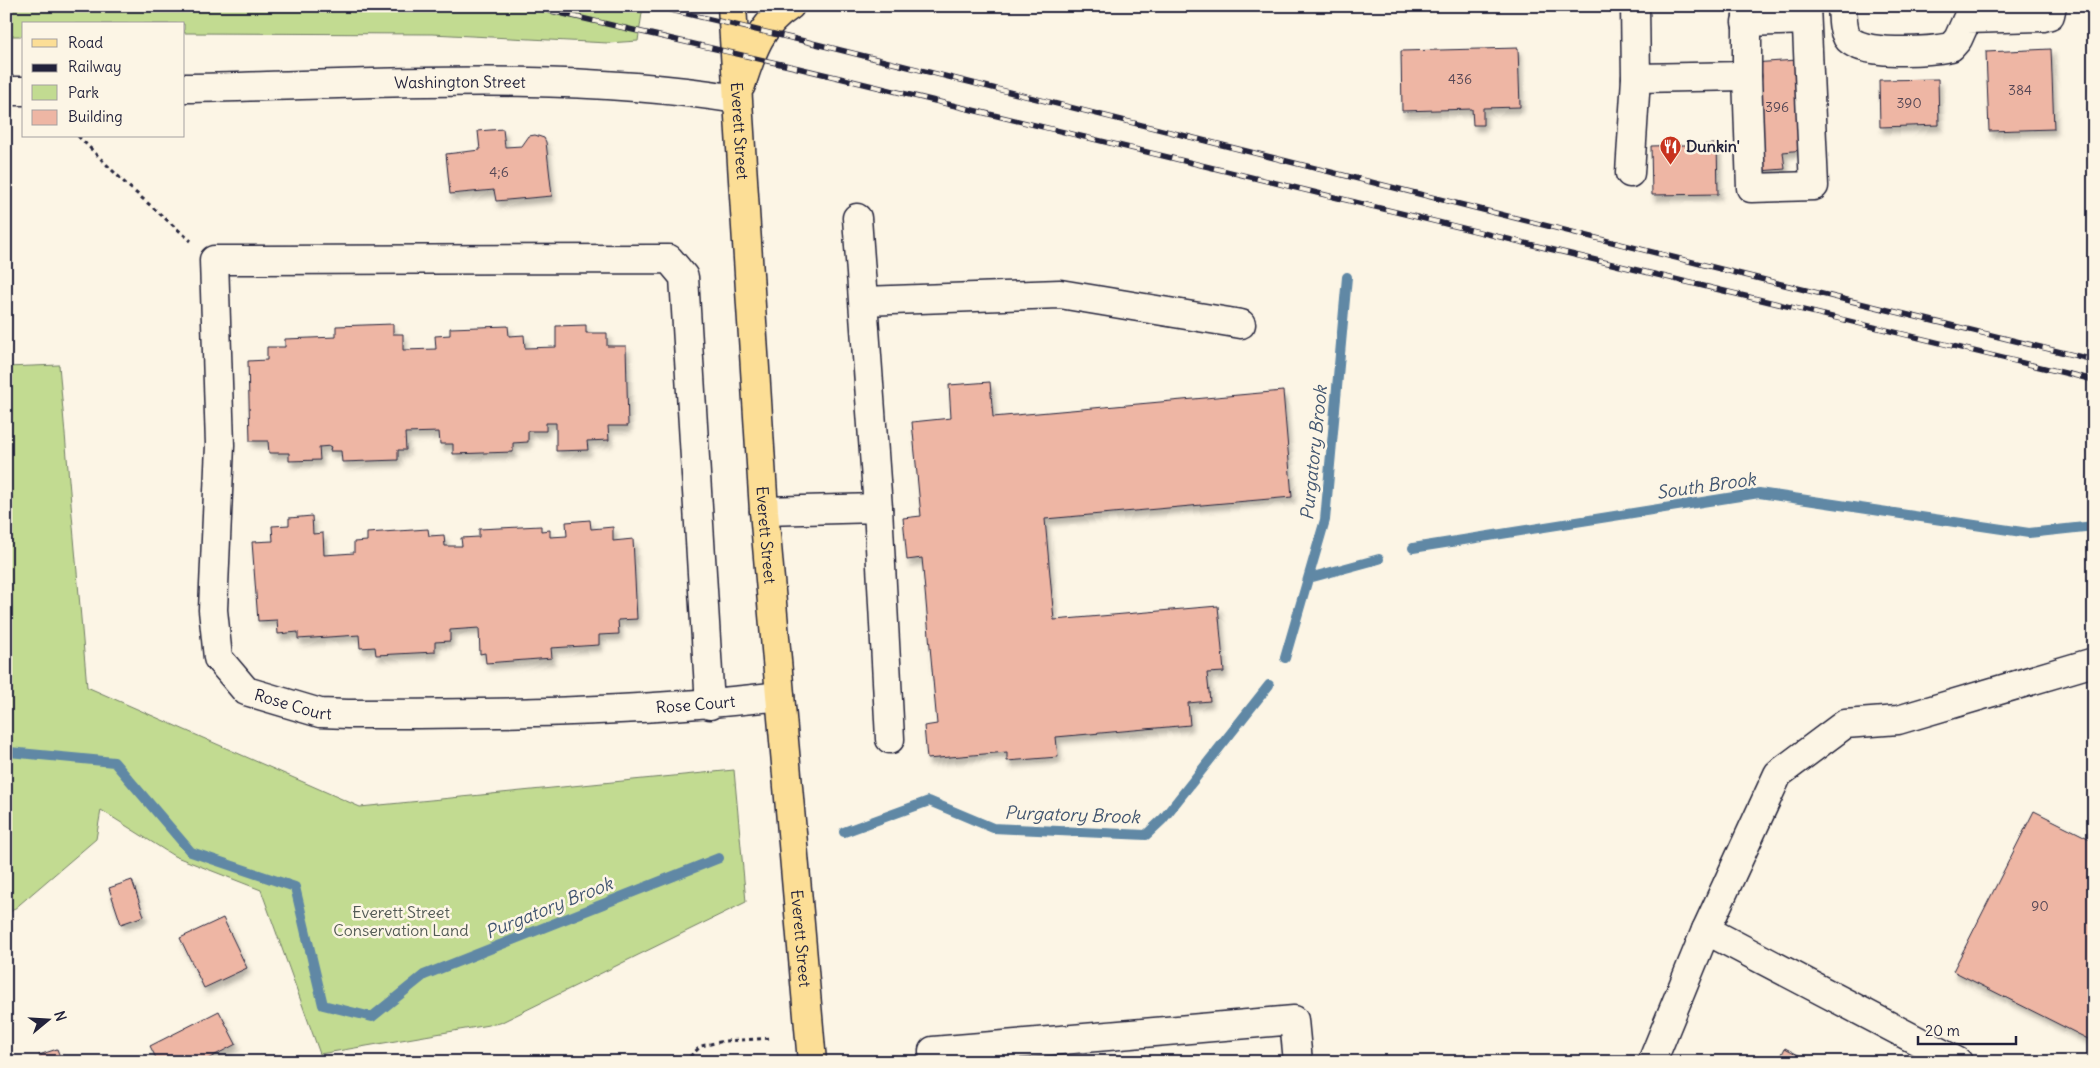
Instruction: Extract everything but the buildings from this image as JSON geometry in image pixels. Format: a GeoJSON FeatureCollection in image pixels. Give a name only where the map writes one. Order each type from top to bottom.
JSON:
{"type":"FeatureCollection","features":[{"type":"Feature","properties":{"kind":"main road","name":"Everett Street"},"geometry":{"type":"LineString","coordinates":[[732,6],[764,511],[812,1062]]}},
{"type":"Feature","properties":{"kind":"main road"},"geometry":{"type":"LineString","coordinates":[[737,98],[758,40],[769,21],[790,6]]}},
{"type":"Feature","properties":{"kind":"street"},"geometry":{"type":"LineString","coordinates":[[1630,173],[1636,78],[1636,6]]}},
{"type":"Feature","properties":{"kind":"street"},"geometry":{"type":"LineString","coordinates":[[1842,6],[1847,37],[1852,42],[1874,50],[1952,47],[1958,40],[1967,12],[2043,17],[2050,15],[2052,6]]}},
{"type":"Feature","properties":{"kind":"street"},"geometry":{"type":"LineString","coordinates":[[1806,13],[1814,186],[1751,188],[1746,14],[1806,13]]}},
{"type":"Feature","properties":{"kind":"street"},"geometry":{"type":"LineString","coordinates":[[1636,78],[1747,76]]}},
{"type":"Feature","properties":{"kind":"street","name":"Washington Street"},"geometry":{"type":"LineString","coordinates":[[185,88],[528,83],[654,87],[737,98]]}},
{"type":"Feature","properties":{"kind":"street"},"geometry":{"type":"LineString","coordinates":[[6,91],[22,91]]}},
{"type":"Feature","properties":{"kind":"street"},"geometry":{"type":"LineString","coordinates":[[857,218],[878,508],[890,739]]}},
{"type":"Feature","properties":{"kind":"street"},"geometry":{"type":"LineString","coordinates":[[214,260],[669,259],[684,277],[710,705]]}},
{"type":"Feature","properties":{"kind":"street","name":"Rose Court"},"geometry":{"type":"LineString","coordinates":[[214,260],[220,445],[213,610],[218,658],[246,691],[320,713],[348,714],[523,713],[710,705],[780,696]]}},
{"type":"Feature","properties":{"kind":"street"},"geometry":{"type":"LineString","coordinates":[[864,301],[1060,294],[1241,324]]}},
{"type":"Feature","properties":{"kind":"street"},"geometry":{"type":"LineString","coordinates":[[764,511],[878,508]]}},
{"type":"Feature","properties":{"kind":"street"},"geometry":{"type":"LineString","coordinates":[[1652,1062],[1706,930],[1778,774],[1845,724],[1898,720],[2094,662]]}},
{"type":"Feature","properties":{"kind":"street"},"geometry":{"type":"LineString","coordinates":[[1706,930],[1958,1062]]}},
{"type":"Feature","properties":{"kind":"street"},"geometry":{"type":"LineString","coordinates":[[934,1062],[933,1051],[1294,1020],[1298,1062]]}},
{"type":"Feature","properties":{"kind":"path"},"geometry":{"type":"LineString","coordinates":[[80,138],[127,185],[214,260]]}},
{"type":"Feature","properties":{"kind":"path"},"geometry":{"type":"LineString","coordinates":[[684,1062],[701,1046],[724,1041],[771,1038]]}},
{"type":"Feature","properties":{"kind":"green space"},"geometry":{"type":"Polygon","coordinates":[[[6,6],[643,6],[638,41],[608,43],[432,34],[185,33],[185,22],[22,22],[22,36],[6,36],[6,6]]]}},
{"type":"Feature","properties":{"kind":"green space","name":"Everett Street Conservation Land"},"geometry":{"type":"Polygon","coordinates":[[[59,365],[87,687],[360,807],[734,770],[746,902],[500,1023],[320,1054],[261,890],[174,856],[101,810],[96,839],[6,916],[6,367],[59,365]]]}},
{"type":"Feature","properties":{"kind":"waterway","name":"Purgatory Brook"},"geometry":{"type":"LineString","coordinates":[[1285,658],[1325,520],[1347,277]]}},
{"type":"Feature","properties":{"kind":"waterway","name":"South Brook"},"geometry":{"type":"LineString","coordinates":[[1413,548],[1759,493],[2029,533],[2094,526]]}},
{"type":"Feature","properties":{"kind":"waterway","name":"South Brook"},"geometry":{"type":"LineString","coordinates":[[1309,578],[1379,559]]}},
{"type":"Feature","properties":{"kind":"waterway","name":"Purgatory Brook"},"geometry":{"type":"LineString","coordinates":[[844,832],[929,801],[993,828],[1146,835],[1163,819],[1269,685]]}},
{"type":"Feature","properties":{"kind":"waterway","name":"Purgatory Brook"},"geometry":{"type":"LineString","coordinates":[[6,754],[9,752],[114,762],[191,852],[295,887],[323,1005],[372,1017],[424,975],[719,858]]}},
{"type":"Feature","properties":{"kind":"railway"},"geometry":{"type":"LineString","coordinates":[[529,6],[798,68],[2094,380]]}},
{"type":"Feature","properties":{"kind":"railway"},"geometry":{"type":"LineString","coordinates":[[654,6],[804,41],[2094,360]]}},
{"type":"Feature","properties":{"kind":"place","name":"Dunkin'"},"geometry":{"type":"Point","coordinates":[1670,165]}}]}
